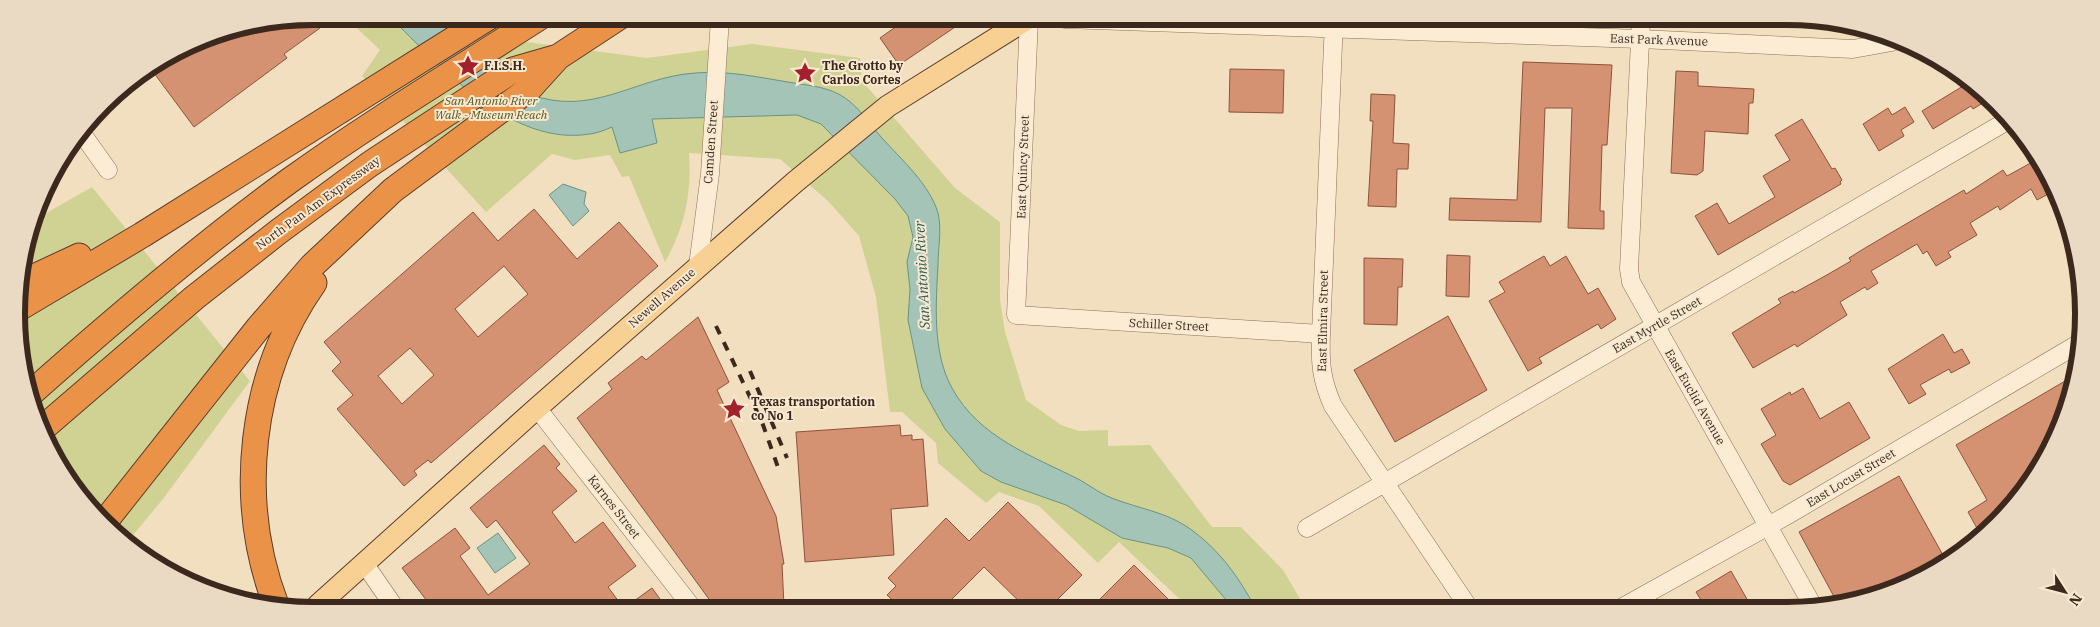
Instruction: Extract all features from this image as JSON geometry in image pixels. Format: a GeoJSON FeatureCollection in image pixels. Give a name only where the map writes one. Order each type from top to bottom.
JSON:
{"type":"FeatureCollection","features":[{"type":"Feature","properties":{"kind":"highway"},"geometry":{"type":"LineString","coordinates":[[26,304],[459,25]]}},
{"type":"Feature","properties":{"kind":"highway"},"geometry":{"type":"LineString","coordinates":[[27,281],[142,228],[477,25]]}},
{"type":"Feature","properties":{"kind":"highway"},"geometry":{"type":"LineString","coordinates":[[35,390],[172,274],[288,182],[394,108],[527,25]]}},
{"type":"Feature","properties":{"kind":"highway","name":"North Pan Am Expressway"},"geometry":{"type":"LineString","coordinates":[[47,424],[194,298],[278,232],[370,164],[513,70],[558,57],[607,25]]}},
{"type":"Feature","properties":{"kind":"highway"},"geometry":{"type":"LineString","coordinates":[[108,517],[191,410],[306,273],[357,222],[393,190],[529,89],[558,57]]}},
{"type":"Feature","properties":{"kind":"highway"},"geometry":{"type":"LineString","coordinates":[[274,600],[262,559],[255,513],[253,479],[259,418],[272,364],[288,325],[322,273],[359,231],[424,167]]}},
{"type":"Feature","properties":{"kind":"main road","name":"Newell Avenue"},"geometry":{"type":"LineString","coordinates":[[321,602],[537,408],[796,182],[888,106],[1018,25]]}},
{"type":"Feature","properties":{"kind":"street","name":"Camden Street"},"geometry":{"type":"LineString","coordinates":[[698,266],[710,174],[720,25]]}},
{"type":"Feature","properties":{"kind":"street","name":"East Quincy Street"},"geometry":{"type":"LineString","coordinates":[[1016,315],[1028,25]]}},
{"type":"Feature","properties":{"kind":"street","name":"East Elmira Street"},"geometry":{"type":"LineString","coordinates":[[1334,25],[1320,368],[1324,385],[1333,406],[1465,602]]}},
{"type":"Feature","properties":{"kind":"street","name":"East Park Avenue"},"geometry":{"type":"LineString","coordinates":[[1385,25],[1640,30],[1853,49],[1887,43]]}},
{"type":"Feature","properties":{"kind":"street","name":"East Euclid Avenue"},"geometry":{"type":"LineString","coordinates":[[1640,30],[1629,269],[1636,295],[1810,601]]}},
{"type":"Feature","properties":{"kind":"street","name":"East Myrtle Street"},"geometry":{"type":"LineString","coordinates":[[1307,528],[2003,123]]}},
{"type":"Feature","properties":{"kind":"street"},"geometry":{"type":"LineString","coordinates":[[84,139],[108,170]]}},
{"type":"Feature","properties":{"kind":"street","name":"Schiller Street"},"geometry":{"type":"LineString","coordinates":[[1016,315],[1321,334]]}},
{"type":"Feature","properties":{"kind":"street","name":"East Locust Street"},"geometry":{"type":"LineString","coordinates":[[1632,602],[1768,526],[2073,347]]}},
{"type":"Feature","properties":{"kind":"street","name":"Karnes Street"},"geometry":{"type":"LineString","coordinates":[[537,408],[688,602]]}},
{"type":"Feature","properties":{"kind":"street"},"geometry":{"type":"LineString","coordinates":[[364,563],[391,602]]}},
{"type":"Feature","properties":{"kind":"green space","name":"San Antonio River Walk - Museum Reach"},"geometry":{"type":"Polygon","coordinates":[[[354,25],[497,25],[527,42],[647,58],[752,44],[860,58],[862,81],[955,188],[1000,222],[1000,300],[1005,332],[1026,400],[1061,425],[1079,431],[1108,430],[1108,446],[1150,445],[1212,527],[1241,527],[1283,570],[1302,602],[1183,602],[1119,542],[1098,563],[1039,506],[999,492],[986,503],[938,463],[936,443],[902,412],[890,412],[876,297],[859,236],[829,202],[780,159],[689,153],[690,167],[686,209],[678,236],[665,262],[629,176],[622,177],[610,155],[575,160],[552,154],[486,212],[362,76],[380,50],[354,25]]]}},
{"type":"Feature","properties":{"kind":"green space"},"geometry":{"type":"Polygon","coordinates":[[[92,187],[250,381],[163,499],[132,537],[109,518],[74,474],[55,441],[40,406],[27,351],[25,314],[27,276],[42,215],[92,187]]]}},
{"type":"Feature","properties":{"kind":"water","name":"San Antonio River"},"geometry":{"type":"Polygon","coordinates":[[[398,25],[441,25],[529,94],[552,100],[574,101],[594,99],[673,76],[707,72],[745,75],[816,87],[829,90],[846,98],[859,110],[922,183],[929,192],[938,213],[940,226],[936,312],[938,344],[946,374],[963,405],[992,433],[1026,454],[1080,480],[1100,493],[1183,524],[1203,539],[1221,557],[1252,602],[1228,602],[1191,558],[1168,548],[1122,538],[1066,505],[1001,482],[981,471],[945,429],[922,388],[908,320],[910,289],[907,262],[913,237],[908,216],[895,199],[821,124],[797,115],[652,119],[657,143],[620,153],[612,127],[590,134],[561,135],[532,128],[505,116],[479,99],[431,58],[398,25]]]}},
{"type":"Feature","properties":{"kind":"water"},"geometry":{"type":"Polygon","coordinates":[[[563,184],[586,192],[584,204],[589,211],[573,226],[549,195],[563,184]]]}},
{"type":"Feature","properties":{"kind":"water"},"geometry":{"type":"Polygon","coordinates":[[[498,533],[516,558],[495,573],[477,548],[498,533]]]}},
{"type":"Feature","properties":{"kind":"building"},"geometry":{"type":"Polygon","coordinates":[[[318,25],[320,28],[284,54],[287,58],[194,127],[154,73],[186,55],[221,40],[276,27],[318,25]]]}},
{"type":"Feature","properties":{"kind":"building"},"geometry":{"type":"Polygon","coordinates":[[[898,25],[958,25],[899,65],[880,38],[898,25]]]}},
{"type":"Feature","properties":{"kind":"building"},"geometry":{"type":"Polygon","coordinates":[[[1523,62],[1612,65],[1607,145],[1602,145],[1600,211],[1604,211],[1604,229],[1568,228],[1572,108],[1545,108],[1541,222],[1449,220],[1450,198],[1517,200],[1523,62]]]}},
{"type":"Feature","properties":{"kind":"building"},"geometry":{"type":"Polygon","coordinates":[[[1230,69],[1284,70],[1283,113],[1229,112],[1230,69]]]}},
{"type":"Feature","properties":{"kind":"building"},"geometry":{"type":"Polygon","coordinates":[[[1676,71],[1698,72],[1698,86],[1754,89],[1753,103],[1749,103],[1748,134],[1705,131],[1703,171],[1697,175],[1671,173],[1676,71]]]}},
{"type":"Feature","properties":{"kind":"building"},"geometry":{"type":"Polygon","coordinates":[[[1963,86],[1983,103],[1973,109],[1971,106],[1933,129],[1922,111],[1963,86]]]}},
{"type":"Feature","properties":{"kind":"building"},"geometry":{"type":"Polygon","coordinates":[[[1371,94],[1395,95],[1393,143],[1409,144],[1408,169],[1397,169],[1396,207],[1368,206],[1373,121],[1370,121],[1371,94]]]}},
{"type":"Feature","properties":{"kind":"building"},"geometry":{"type":"Polygon","coordinates":[[[1905,107],[1914,122],[1901,130],[1904,136],[1879,151],[1863,124],[1888,108],[1892,115],[1905,107]]]}},
{"type":"Feature","properties":{"kind":"building"},"geometry":{"type":"Polygon","coordinates":[[[1802,119],[1832,169],[1835,168],[1842,180],[1841,184],[1718,255],[1695,216],[1717,203],[1729,224],[1775,197],[1763,176],[1790,160],[1775,135],[1802,119]]]}},
{"type":"Feature","properties":{"kind":"building"},"geometry":{"type":"Polygon","coordinates":[[[2032,162],[2049,194],[2037,200],[2031,189],[2000,210],[1998,206],[1970,223],[1977,235],[1948,252],[1951,257],[1936,266],[1927,251],[1923,254],[1917,244],[1871,271],[1878,283],[1867,290],[1865,287],[1840,302],[1847,315],[1797,347],[1795,344],[1753,368],[1732,333],[1781,303],[1778,299],[1793,291],[1794,293],[1851,261],[1849,258],[1964,190],[1966,194],[2003,170],[2007,176],[2032,162]]]}},
{"type":"Feature","properties":{"kind":"building"},"geometry":{"type":"Polygon","coordinates":[[[534,209],[577,259],[619,222],[658,266],[431,463],[428,460],[414,471],[417,475],[404,486],[337,409],[353,395],[332,371],[341,362],[324,342],[473,212],[498,241],[534,209]],[[504,266],[455,309],[478,337],[528,294],[504,266]],[[410,348],[378,376],[402,404],[434,375],[410,348]]]}},
{"type":"Feature","properties":{"kind":"building"},"geometry":{"type":"Polygon","coordinates":[[[1447,255],[1470,256],[1469,297],[1446,296],[1447,255]]]}},
{"type":"Feature","properties":{"kind":"building"},"geometry":{"type":"Polygon","coordinates":[[[1544,256],[1550,266],[1566,256],[1588,294],[1598,288],[1616,319],[1601,329],[1598,324],[1539,358],[1542,363],[1528,371],[1489,301],[1505,292],[1499,282],[1544,256]]]}},
{"type":"Feature","properties":{"kind":"building"},"geometry":{"type":"Polygon","coordinates":[[[1364,258],[1403,259],[1402,287],[1398,287],[1397,325],[1364,324],[1364,258]]]}},
{"type":"Feature","properties":{"kind":"building"},"geometry":{"type":"Polygon","coordinates":[[[1448,316],[1487,390],[1395,442],[1354,370],[1448,316]]]}},
{"type":"Feature","properties":{"kind":"building"},"geometry":{"type":"Polygon","coordinates":[[[698,317],[729,382],[717,390],[776,516],[784,564],[782,564],[784,602],[711,602],[577,418],[612,389],[608,383],[642,356],[646,360],[698,317]]]}},
{"type":"Feature","properties":{"kind":"building"},"geometry":{"type":"Polygon","coordinates":[[[1943,334],[1954,353],[1962,349],[1970,363],[1951,373],[1949,369],[1920,385],[1926,394],[1909,404],[1888,369],[1943,334]]]}},
{"type":"Feature","properties":{"kind":"building"},"geometry":{"type":"Polygon","coordinates":[[[2067,380],[2053,424],[2036,458],[2003,504],[1978,529],[1968,512],[1987,500],[1956,445],[2067,380]]]}},
{"type":"Feature","properties":{"kind":"building"},"geometry":{"type":"Polygon","coordinates":[[[1803,388],[1820,419],[1849,402],[1870,438],[1790,485],[1783,481],[1761,444],[1776,435],[1761,409],[1790,392],[1791,395],[1803,388]]]}},
{"type":"Feature","properties":{"kind":"building"},"geometry":{"type":"Polygon","coordinates":[[[900,425],[901,436],[912,435],[912,440],[923,439],[928,506],[891,509],[894,555],[805,562],[796,432],[900,425]]]}},
{"type":"Feature","properties":{"kind":"building"},"geometry":{"type":"Polygon","coordinates":[[[544,445],[560,464],[556,468],[577,491],[552,512],[575,543],[603,522],[636,566],[608,587],[619,602],[428,602],[402,568],[455,528],[470,548],[460,556],[488,595],[530,564],[496,520],[487,528],[470,508],[544,445]]]}},
{"type":"Feature","properties":{"kind":"building"},"geometry":{"type":"Polygon","coordinates":[[[1899,476],[1943,555],[1897,580],[1879,587],[1835,598],[1799,532],[1899,476]]]}},
{"type":"Feature","properties":{"kind":"building"},"geometry":{"type":"Polygon","coordinates":[[[1008,502],[1082,575],[1055,602],[1020,602],[984,567],[949,602],[895,602],[887,595],[896,586],[888,578],[946,518],[969,541],[1008,502]]]}},
{"type":"Feature","properties":{"kind":"building"},"geometry":{"type":"Polygon","coordinates":[[[1134,565],[1171,602],[1097,602],[1134,565]]]}},
{"type":"Feature","properties":{"kind":"building"},"geometry":{"type":"Polygon","coordinates":[[[1731,571],[1749,602],[1702,602],[1696,592],[1731,571]]]}},
{"type":"Feature","properties":{"kind":"building"},"geometry":{"type":"Polygon","coordinates":[[[652,588],[662,602],[633,602],[652,588]]]}},
{"type":"Feature","properties":{"kind":"railway"},"geometry":{"type":"LineString","coordinates":[[716,326],[762,422],[780,473]]}},
{"type":"Feature","properties":{"kind":"railway"},"geometry":{"type":"LineString","coordinates":[[750,371],[787,458]]}},
{"type":"Feature","properties":{"kind":"place","name":"F.I.S.H."},"geometry":{"type":"Point","coordinates":[468,66]}},
{"type":"Feature","properties":{"kind":"place","name":"The Grotto by Carlos Cortes"},"geometry":{"type":"Point","coordinates":[805,73]}},
{"type":"Feature","properties":{"kind":"place","name":"Texas transportation co No 1"},"geometry":{"type":"Point","coordinates":[734,409]}}]}
